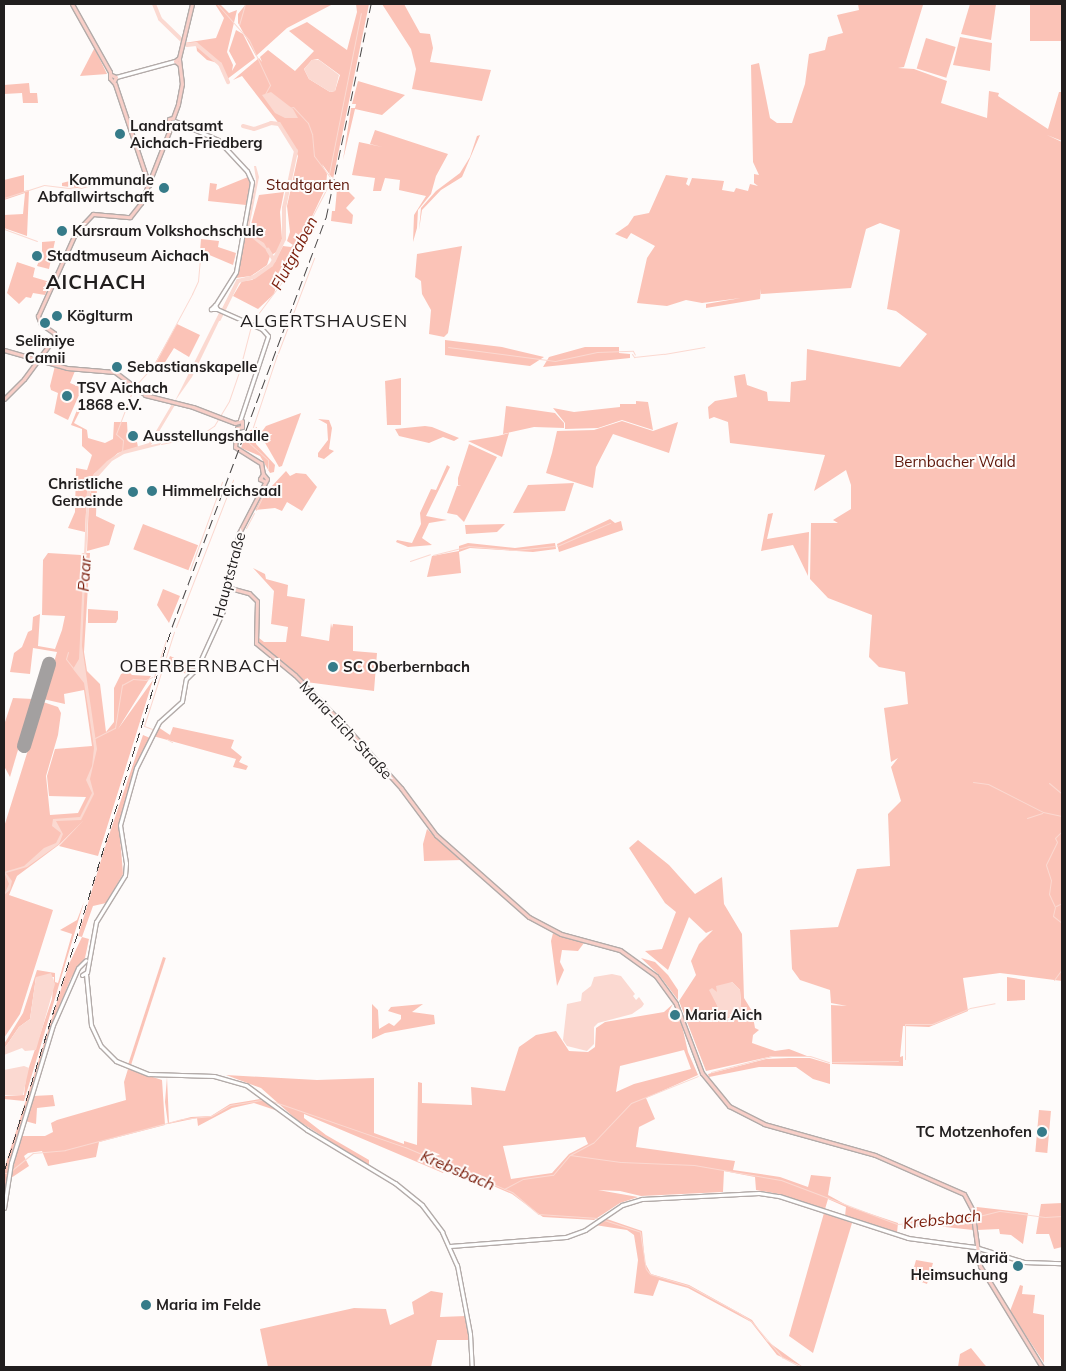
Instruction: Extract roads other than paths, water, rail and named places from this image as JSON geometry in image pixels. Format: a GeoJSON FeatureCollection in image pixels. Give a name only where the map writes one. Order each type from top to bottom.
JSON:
{"type":"FeatureCollection","features":[{"type":"Feature","properties":{"kind":"main road"},"geometry":{"type":"LineString","coordinates":[[72,4],[112,75],[110,78],[115,79],[144,177],[149,183]]}},
{"type":"Feature","properties":{"kind":"main road"},"geometry":{"type":"LineString","coordinates":[[4,399],[38,360],[56,334],[41,324],[38,316],[72,237],[93,214],[130,217],[137,212],[171,124],[169,119],[174,120],[181,87],[179,64],[182,61],[179,58],[192,4]]}},
{"type":"Feature","properties":{"kind":"main road"},"geometry":{"type":"LineString","coordinates":[[179,58],[175,61],[179,64]]}},
{"type":"Feature","properties":{"kind":"main road"},"geometry":{"type":"LineString","coordinates":[[4,350],[84,370],[116,372],[138,391],[235,422],[240,420],[242,425],[238,428],[235,422]]}},
{"type":"Feature","properties":{"kind":"main road","name":"Hauptstraße"},"geometry":{"type":"LineString","coordinates":[[228,586],[236,542],[262,492],[267,478],[263,474],[258,459],[243,454],[236,447],[238,428]]}},
{"type":"Feature","properties":{"kind":"main road","name":"Maria-Eich-Straße"},"geometry":{"type":"LineString","coordinates":[[228,586],[249,593],[257,601],[256,642],[304,684],[402,790],[436,835],[529,917],[561,934],[620,950],[656,976],[676,1004],[702,1073],[716,1095],[733,1109],[764,1124],[861,1150],[910,1168],[964,1194],[974,1216],[978,1249]]}},
{"type":"Feature","properties":{"kind":"main road"},"geometry":{"type":"LineString","coordinates":[[978,1249],[981,1269],[1042,1367]]}},
{"type":"Feature","properties":{"kind":"street"},"geometry":{"type":"LineString","coordinates":[[115,79],[175,61]]}},
{"type":"Feature","properties":{"kind":"street"},"geometry":{"type":"LineString","coordinates":[[174,120],[218,140],[247,171],[252,182],[236,272],[216,305],[221,311],[265,331],[268,338],[240,420]]}},
{"type":"Feature","properties":{"kind":"street","name":"Hauptstraße"},"geometry":{"type":"LineString","coordinates":[[87,985],[84,966],[98,917],[124,879],[126,863],[120,824],[130,798],[136,768],[156,728],[165,715],[182,701],[186,679],[197,668],[221,615],[228,586]]}},
{"type":"Feature","properties":{"kind":"street"},"geometry":{"type":"LineString","coordinates":[[4,1208],[10,1170],[53,1025],[74,978],[84,966]]}},
{"type":"Feature","properties":{"kind":"street"},"geometry":{"type":"LineString","coordinates":[[80,973],[86,974]]}},
{"type":"Feature","properties":{"kind":"street"},"geometry":{"type":"LineString","coordinates":[[80,973],[87,985],[94,1031],[105,1051],[120,1063],[149,1074],[221,1077],[246,1086],[274,1103],[301,1126],[409,1194],[436,1222],[450,1246],[462,1285],[472,1367]]}},
{"type":"Feature","properties":{"kind":"street"},"geometry":{"type":"LineString","coordinates":[[450,1246],[566,1237],[584,1230],[622,1205],[642,1199],[752,1193],[779,1196],[887,1233],[918,1240],[978,1249],[1024,1262],[1062,1263]]}},
{"type":"Feature","properties":{"kind":"water"},"geometry":{"type":"Polygon","coordinates":[[[312,60],[319,60],[339,75],[335,91],[330,92],[309,79],[304,69],[312,60]]]}},
{"type":"Feature","properties":{"kind":"water"},"geometry":{"type":"Polygon","coordinates":[[[271,92],[293,109],[298,118],[285,118],[275,113],[262,95],[271,92]]]}},
{"type":"Feature","properties":{"kind":"water"},"geometry":{"type":"Polygon","coordinates":[[[254,166],[256,166],[259,177],[248,233],[264,243],[269,252],[245,232],[256,180],[254,166]]]}},
{"type":"Feature","properties":{"kind":"water"},"geometry":{"type":"Polygon","coordinates":[[[219,313],[222,315],[192,377],[175,401],[219,313]]]}},
{"type":"Feature","properties":{"kind":"water"},"geometry":{"type":"Polygon","coordinates":[[[172,404],[175,405],[151,445],[161,443],[160,445],[124,454],[112,461],[95,480],[89,497],[82,646],[97,749],[90,779],[94,794],[81,820],[56,821],[63,834],[59,844],[27,867],[6,873],[12,881],[10,890],[4,895],[9,884],[4,872],[24,866],[44,848],[56,843],[61,833],[52,826],[53,819],[80,817],[92,793],[86,780],[92,766],[94,748],[88,707],[84,683],[73,669],[79,659],[87,492],[94,474],[107,461],[122,451],[149,443],[172,404]]]}},
{"type":"Feature","properties":{"kind":"water"},"geometry":{"type":"Polygon","coordinates":[[[51,973],[55,984],[36,1050],[25,1051],[22,1048],[4,1055],[4,1049],[19,1027],[30,1019],[36,977],[51,973]]]}},
{"type":"Feature","properties":{"kind":"water"},"geometry":{"type":"Polygon","coordinates":[[[612,974],[621,976],[635,994],[633,996],[636,1000],[639,997],[644,1004],[632,1014],[598,1023],[594,1027],[594,1044],[587,1051],[567,1046],[563,1040],[567,1004],[581,1001],[582,993],[591,986],[594,977],[612,974]]]}},
{"type":"Feature","properties":{"kind":"water"},"geometry":{"type":"Polygon","coordinates":[[[732,982],[740,990],[741,1006],[740,1014],[729,1017],[722,1015],[709,990],[712,988],[717,992],[716,986],[732,982]]]}},
{"type":"Feature","properties":{"kind":"water"},"geometry":{"type":"Polygon","coordinates":[[[24,1066],[29,1068],[23,1095],[4,1095],[4,1070],[24,1066]]]}},
{"type":"Feature","properties":{"kind":"waterway"},"geometry":{"type":"LineString","coordinates":[[154,4],[160,19],[187,45],[196,44],[220,64],[228,82]]}},
{"type":"Feature","properties":{"kind":"waterway","name":"Flutgraben"},"geometry":{"type":"LineString","coordinates":[[217,4],[249,40],[270,85],[265,94]]}},
{"type":"Feature","properties":{"kind":"waterway","name":"Paar"},"geometry":{"type":"LineString","coordinates":[[239,25],[245,4]]}},
{"type":"Feature","properties":{"kind":"waterway"},"geometry":{"type":"LineString","coordinates":[[329,174],[361,13]]}},
{"type":"Feature","properties":{"kind":"waterway","name":"Flutgraben"},"geometry":{"type":"LineString","coordinates":[[161,444],[199,436],[214,426],[229,401],[252,322],[284,279],[299,242],[327,188],[330,177],[314,156],[312,134],[308,123],[293,107],[289,108]]}},
{"type":"Feature","properties":{"kind":"waterway","name":"Paar"},"geometry":{"type":"LineString","coordinates":[[243,126],[254,129],[271,123],[279,124],[296,151],[284,208],[284,239],[274,260]]}},
{"type":"Feature","properties":{"kind":"waterway"},"geometry":{"type":"LineString","coordinates":[[98,184],[131,181]]}},
{"type":"Feature","properties":{"kind":"waterway"},"geometry":{"type":"LineString","coordinates":[[4,198],[44,185],[77,189],[92,185]]}},
{"type":"Feature","properties":{"kind":"waterway"},"geometry":{"type":"LineString","coordinates":[[4,229],[37,241]]}},
{"type":"Feature","properties":{"kind":"waterway","name":"Paar"},"geometry":{"type":"LineString","coordinates":[[219,319],[238,281],[254,277],[271,265],[274,260],[268,250]]}},
{"type":"Feature","properties":{"kind":"waterway"},"geometry":{"type":"LineString","coordinates":[[278,353],[314,258]]}},
{"type":"Feature","properties":{"kind":"waterway"},"geometry":{"type":"LineString","coordinates":[[136,385],[154,365],[192,294],[198,281],[200,259]]}},
{"type":"Feature","properties":{"kind":"waterway"},"geometry":{"type":"LineString","coordinates":[[448,347],[555,361],[597,352],[633,351],[635,355]]}},
{"type":"Feature","properties":{"kind":"waterway"},"geometry":{"type":"LineString","coordinates":[[632,354],[634,357],[704,347]]}},
{"type":"Feature","properties":{"kind":"waterway"},"geometry":{"type":"LineString","coordinates":[[268,470],[268,460],[248,442],[277,355]]}},
{"type":"Feature","properties":{"kind":"waterway"},"geometry":{"type":"LineString","coordinates":[[122,452],[123,440],[116,434],[133,389]]}},
{"type":"Feature","properties":{"kind":"waterway"},"geometry":{"type":"LineString","coordinates":[[176,627],[233,480]]}},
{"type":"Feature","properties":{"kind":"waterway"},"geometry":{"type":"LineString","coordinates":[[190,570],[222,482]]}},
{"type":"Feature","properties":{"kind":"waterway"},"geometry":{"type":"LineString","coordinates":[[256,510],[267,487]]}},
{"type":"Feature","properties":{"kind":"waterway"},"geometry":{"type":"LineString","coordinates":[[246,528],[254,513]]}},
{"type":"Feature","properties":{"kind":"waterway"},"geometry":{"type":"LineString","coordinates":[[557,546],[610,523]]}},
{"type":"Feature","properties":{"kind":"waterway"},"geometry":{"type":"LineString","coordinates":[[237,546],[243,532]]}},
{"type":"Feature","properties":{"kind":"waterway"},"geometry":{"type":"LineString","coordinates":[[433,555],[468,546],[515,550],[555,546]]}},
{"type":"Feature","properties":{"kind":"waterway"},"geometry":{"type":"LineString","coordinates":[[410,561],[430,554]]}},
{"type":"Feature","properties":{"kind":"waterway"},"geometry":{"type":"LineString","coordinates":[[152,729],[144,726],[174,632]]}},
{"type":"Feature","properties":{"kind":"waterway"},"geometry":{"type":"LineString","coordinates":[[154,677],[166,640]]}},
{"type":"Feature","properties":{"kind":"waterway"},"geometry":{"type":"LineString","coordinates":[[68,652],[66,659],[73,668]]}},
{"type":"Feature","properties":{"kind":"waterway"},"geometry":{"type":"LineString","coordinates":[[95,738],[115,728],[122,685],[133,679],[146,680],[152,677]]}},
{"type":"Feature","properties":{"kind":"waterway"},"geometry":{"type":"LineString","coordinates":[[167,739],[172,742]]}},
{"type":"Feature","properties":{"kind":"waterway"},"geometry":{"type":"LineString","coordinates":[[973,782],[988,784],[1043,812],[1062,816]]}},
{"type":"Feature","properties":{"kind":"waterway"},"geometry":{"type":"LineString","coordinates":[[1049,783],[1062,794]]}},
{"type":"Feature","properties":{"kind":"waterway"},"geometry":{"type":"LineString","coordinates":[[1027,818],[1042,813]]}},
{"type":"Feature","properties":{"kind":"waterway"},"geometry":{"type":"LineString","coordinates":[[1062,825],[1062,830]]}},
{"type":"Feature","properties":{"kind":"waterway"},"geometry":{"type":"LineString","coordinates":[[1061,832],[1055,838],[1057,842],[1046,865],[1051,880],[1049,894],[1055,907],[1053,916],[1062,923]]}},
{"type":"Feature","properties":{"kind":"waterway"},"geometry":{"type":"LineString","coordinates":[[1056,906],[1062,903]]}},
{"type":"Feature","properties":{"kind":"waterway"},"geometry":{"type":"LineString","coordinates":[[1054,980],[1062,969]]}},
{"type":"Feature","properties":{"kind":"waterway"},"geometry":{"type":"LineString","coordinates":[[905,1059],[905,1024],[932,1024],[970,1008],[995,1003]]}},
{"type":"Feature","properties":{"kind":"waterway"},"geometry":{"type":"LineString","coordinates":[[711,1072],[772,1056],[810,1056],[829,1062]]}},
{"type":"Feature","properties":{"kind":"waterway"},"geometry":{"type":"LineString","coordinates":[[832,1062],[898,1061]]}},
{"type":"Feature","properties":{"kind":"waterway"},"geometry":{"type":"LineString","coordinates":[[504,1189],[523,1179],[553,1175],[570,1155],[593,1143],[631,1103],[698,1076]]}},
{"type":"Feature","properties":{"kind":"waterway","name":"Krebsbach"},"geometry":{"type":"LineString","coordinates":[[12,1170],[33,1153],[65,1150],[182,1119],[211,1116],[230,1105],[263,1100]]}},
{"type":"Feature","properties":{"kind":"waterway","name":"Krebsbach"},"geometry":{"type":"LineString","coordinates":[[269,1100],[405,1147],[512,1192],[538,1214],[598,1218]]}},
{"type":"Feature","properties":{"kind":"waterway","name":"Krebsbach"},"geometry":{"type":"LineString","coordinates":[[570,1155],[621,1162],[694,1165],[781,1180],[897,1224],[967,1219],[1000,1211],[1045,1217],[1062,1216]]}},
{"type":"Feature","properties":{"kind":"waterway"},"geometry":{"type":"LineString","coordinates":[[604,1220],[640,1232],[646,1269],[650,1274],[689,1286],[739,1313],[751,1321],[782,1357],[801,1367]]}},
{"type":"Feature","properties":{"kind":"railway"},"geometry":{"type":"LineString","coordinates":[[4,1172],[172,627],[326,218],[371,4]]}},
{"type":"Feature","properties":{"kind":"place","name":"Landratsamt Aichach-Friedberg"},"geometry":{"type":"Point","coordinates":[120,134]}},
{"type":"Feature","properties":{"kind":"place","name":"Kommunale Abfallwirtschaft"},"geometry":{"type":"Point","coordinates":[164,188]}},
{"type":"Feature","properties":{"kind":"place","name":"Kursraum Volkshochschule"},"geometry":{"type":"Point","coordinates":[62,231]}},
{"type":"Feature","properties":{"kind":"place","name":"Stadtmuseum Aichach"},"geometry":{"type":"Point","coordinates":[37,256]}},
{"type":"Feature","properties":{"kind":"place","name":"Köglturm"},"geometry":{"type":"Point","coordinates":[57,316]}},
{"type":"Feature","properties":{"kind":"place","name":"Selimiye Camii"},"geometry":{"type":"Point","coordinates":[45,323]}},
{"type":"Feature","properties":{"kind":"place","name":"Sebastianskapelle"},"geometry":{"type":"Point","coordinates":[117,367]}},
{"type":"Feature","properties":{"kind":"place","name":"TSV Aichach 1868 e.V."},"geometry":{"type":"Point","coordinates":[67,396]}},
{"type":"Feature","properties":{"kind":"place","name":"Ausstellungshalle"},"geometry":{"type":"Point","coordinates":[133,436]}},
{"type":"Feature","properties":{"kind":"place","name":"Himmelreichsaal"},"geometry":{"type":"Point","coordinates":[152,491]}},
{"type":"Feature","properties":{"kind":"place","name":"Christliche Gemeinde"},"geometry":{"type":"Point","coordinates":[133,492]}},
{"type":"Feature","properties":{"kind":"place","name":"SC Oberbernbach"},"geometry":{"type":"Point","coordinates":[333,667]}},
{"type":"Feature","properties":{"kind":"place","name":"Maria Aich"},"geometry":{"type":"Point","coordinates":[675,1015]}},
{"type":"Feature","properties":{"kind":"place","name":"TC Motzenhofen"},"geometry":{"type":"Point","coordinates":[1042,1132]}},
{"type":"Feature","properties":{"kind":"place","name":"Mariä Heimsuchung"},"geometry":{"type":"Point","coordinates":[1018,1266]}},
{"type":"Feature","properties":{"kind":"place","name":"Maria im Felde"},"geometry":{"type":"Point","coordinates":[146,1305]}},
{"type":"Feature","properties":{"kind":"district","name":"AICHACH"},"geometry":{"type":"Point","coordinates":[96,281]}},
{"type":"Feature","properties":{"kind":"district","name":"ALGERTSHAUSEN"},"geometry":{"type":"Point","coordinates":[324,321]}},
{"type":"Feature","properties":{"kind":"district","name":"OBERBERNBACH"},"geometry":{"type":"Point","coordinates":[200,666]}},
{"type":"Feature","properties":{"kind":"park label","name":"Stadtgarten"},"geometry":{"type":"Point","coordinates":[308,185]}},
{"type":"Feature","properties":{"kind":"park label","name":"Bernbacher Wald"},"geometry":{"type":"Point","coordinates":[955,462]}}]}
